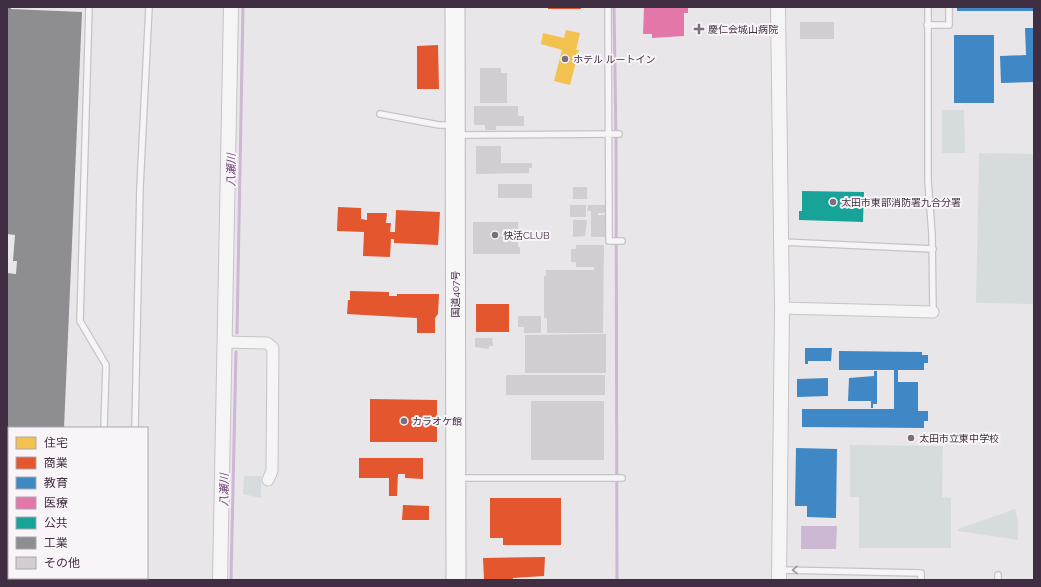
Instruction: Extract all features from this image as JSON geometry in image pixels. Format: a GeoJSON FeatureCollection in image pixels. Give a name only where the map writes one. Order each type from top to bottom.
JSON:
{"type":"FeatureCollection","features":[{"type":"Feature","properties":{"kind":"highway","name":"国道407号"},"geometry":{"type":"LineString","coordinates":[[455,7],[456,580]]}},
{"type":"Feature","properties":{"kind":"street"},"geometry":{"type":"LineString","coordinates":[[220,580],[231,7]]}},
{"type":"Feature","properties":{"kind":"street"},"geometry":{"type":"LineString","coordinates":[[778,7],[782,242],[780,575]]}},
{"type":"Feature","properties":{"kind":"street"},"geometry":{"type":"LineString","coordinates":[[782,308],[933,312]]}},
{"type":"Feature","properties":{"kind":"street"},"geometry":{"type":"LineString","coordinates":[[224,342],[267,343],[273,348],[272,471],[268,480]]}},
{"type":"Feature","properties":{"kind":"lane"},"geometry":{"type":"LineString","coordinates":[[89,7],[80,321],[106,365],[104,427]]}},
{"type":"Feature","properties":{"kind":"lane"},"geometry":{"type":"LineString","coordinates":[[135,427],[140,187],[149,7]]}},
{"type":"Feature","properties":{"kind":"lane"},"geometry":{"type":"LineString","coordinates":[[608,7],[610,134],[609,241],[621,241]]}},
{"type":"Feature","properties":{"kind":"lane"},"geometry":{"type":"LineString","coordinates":[[928,7],[928,181],[933,249],[933,312]]}},
{"type":"Feature","properties":{"kind":"lane"},"geometry":{"type":"LineString","coordinates":[[928,25],[949,25],[949,7]]}},
{"type":"Feature","properties":{"kind":"lane"},"geometry":{"type":"LineString","coordinates":[[380,114],[439,125],[455,130],[619,134]]}},
{"type":"Feature","properties":{"kind":"lane"},"geometry":{"type":"LineString","coordinates":[[782,242],[933,249]]}},
{"type":"Feature","properties":{"kind":"lane"},"geometry":{"type":"LineString","coordinates":[[456,478],[621,478]]}},
{"type":"Feature","properties":{"kind":"lane"},"geometry":{"type":"LineString","coordinates":[[780,575],[810,570],[921,573],[921,580]]}},
{"type":"Feature","properties":{"kind":"shaded area"},"geometry":{"type":"Polygon","coordinates":[[[942,110],[964,110],[965,153],[942,153],[942,110]]]}},
{"type":"Feature","properties":{"kind":"shaded area"},"geometry":{"type":"Polygon","coordinates":[[[979,153],[1034,154],[1034,304],[976,303],[979,153]]]}},
{"type":"Feature","properties":{"kind":"shaded area"},"geometry":{"type":"Polygon","coordinates":[[[850,445],[943,446],[942,497],[951,498],[951,548],[859,548],[859,497],[850,497],[850,445]]]}},
{"type":"Feature","properties":{"kind":"shaded area"},"geometry":{"type":"Polygon","coordinates":[[[244,476],[261,476],[261,498],[243,494],[244,476]]]}},
{"type":"Feature","properties":{"kind":"shaded area"},"geometry":{"type":"Polygon","coordinates":[[[1015,509],[1018,520],[1018,540],[958,531],[958,529],[1015,509]]]}},
{"type":"Feature","properties":{"kind":"shaded area"},"geometry":{"type":"Polygon","coordinates":[[[801,526],[837,526],[836,549],[801,549],[801,526]]]}},
{"type":"Feature","properties":{"kind":"building: 住宅"},"geometry":{"type":"Polygon","coordinates":[[[566,30],[580,33],[576,50],[579,50],[570,85],[554,81],[562,50],[541,44],[543,33],[564,38],[566,30]]]}},
{"type":"Feature","properties":{"kind":"building: 商業"},"geometry":{"type":"Polygon","coordinates":[[[548,7],[581,7],[581,9],[548,9],[548,7]]]}},
{"type":"Feature","properties":{"kind":"building: 商業"},"geometry":{"type":"Polygon","coordinates":[[[438,45],[439,89],[417,89],[417,46],[438,45]]]}},
{"type":"Feature","properties":{"kind":"building: 商業"},"geometry":{"type":"Polygon","coordinates":[[[338,207],[361,208],[361,219],[367,220],[367,213],[387,213],[386,223],[391,223],[390,232],[395,232],[396,210],[440,212],[438,245],[394,243],[394,239],[391,239],[390,257],[363,256],[364,232],[337,231],[338,207]]]}},
{"type":"Feature","properties":{"kind":"building: 商業"},"geometry":{"type":"Polygon","coordinates":[[[350,291],[389,292],[389,296],[397,296],[397,294],[439,294],[438,314],[435,318],[435,333],[417,333],[417,318],[347,314],[350,291]]]}},
{"type":"Feature","properties":{"kind":"building: 商業"},"geometry":{"type":"Polygon","coordinates":[[[476,304],[509,304],[509,332],[476,332],[476,304]]]}},
{"type":"Feature","properties":{"kind":"building: 商業","name":"カラオケ館"},"geometry":{"type":"Polygon","coordinates":[[[370,399],[437,400],[437,442],[370,442],[370,399]]]}},
{"type":"Feature","properties":{"kind":"building: 商業"},"geometry":{"type":"Polygon","coordinates":[[[359,458],[423,458],[423,479],[405,478],[405,474],[398,474],[397,496],[389,496],[389,478],[359,478],[359,458]]]}},
{"type":"Feature","properties":{"kind":"building: 商業"},"geometry":{"type":"Polygon","coordinates":[[[490,498],[561,498],[561,545],[503,545],[503,538],[490,538],[490,498]]]}},
{"type":"Feature","properties":{"kind":"building: 商業"},"geometry":{"type":"Polygon","coordinates":[[[403,505],[429,506],[429,520],[402,520],[403,505]]]}},
{"type":"Feature","properties":{"kind":"building: 商業"},"geometry":{"type":"Polygon","coordinates":[[[545,557],[544,576],[513,578],[513,580],[484,580],[483,558],[545,557]]]}},
{"type":"Feature","properties":{"kind":"building: 教育"},"geometry":{"type":"Polygon","coordinates":[[[957,7],[1034,7],[1034,11],[957,11],[957,7]]]}},
{"type":"Feature","properties":{"kind":"building: 教育"},"geometry":{"type":"Polygon","coordinates":[[[1025,28],[1034,28],[1034,82],[1001,83],[1000,56],[1026,55],[1025,28]]]}},
{"type":"Feature","properties":{"kind":"building: 教育"},"geometry":{"type":"Polygon","coordinates":[[[954,35],[994,35],[994,103],[954,103],[954,35]]]}},
{"type":"Feature","properties":{"kind":"building: 教育"},"geometry":{"type":"Polygon","coordinates":[[[805,348],[832,348],[831,361],[808,361],[808,364],[805,364],[805,348]]]}},
{"type":"Feature","properties":{"kind":"building: 教育"},"geometry":{"type":"Polygon","coordinates":[[[839,351],[922,352],[922,355],[928,355],[928,363],[924,363],[924,370],[898,370],[898,382],[918,382],[918,411],[928,411],[928,421],[924,421],[924,428],[802,427],[802,409],[894,409],[894,370],[839,370],[839,351]]]}},
{"type":"Feature","properties":{"kind":"building: 教育"},"geometry":{"type":"Polygon","coordinates":[[[874,371],[877,371],[877,404],[873,404],[873,408],[871,408],[871,401],[848,401],[849,378],[874,376],[874,371]]]}},
{"type":"Feature","properties":{"kind":"building: 教育"},"geometry":{"type":"Polygon","coordinates":[[[828,378],[828,396],[797,397],[797,379],[828,378]]]}},
{"type":"Feature","properties":{"kind":"building: 教育"},"geometry":{"type":"Polygon","coordinates":[[[796,448],[837,449],[836,518],[807,517],[807,506],[795,506],[796,448]]]}},
{"type":"Feature","properties":{"kind":"building: 医療"},"geometry":{"type":"Polygon","coordinates":[[[644,7],[688,7],[688,13],[684,13],[684,36],[652,38],[652,34],[643,34],[644,7]]]}},
{"type":"Feature","properties":{"kind":"building: 公共","name":"太田市東部消防署九合分署"},"geometry":{"type":"Polygon","coordinates":[[[802,191],[864,192],[863,222],[799,220],[799,211],[802,211],[802,191]]]}},
{"type":"Feature","properties":{"kind":"building: 工業"},"geometry":{"type":"Polygon","coordinates":[[[7,7],[11,7],[11,9],[82,12],[64,427],[8,427],[8,438],[7,273],[16,274],[17,261],[13,261],[15,235],[7,234],[7,7]]]}},
{"type":"Feature","properties":{"kind":"building: その他"},"geometry":{"type":"Polygon","coordinates":[[[800,22],[834,22],[834,39],[800,39],[800,22]]]}},
{"type":"Feature","properties":{"kind":"building: その他"},"geometry":{"type":"Polygon","coordinates":[[[480,68],[501,68],[501,73],[507,73],[507,103],[480,103],[480,68]]]}},
{"type":"Feature","properties":{"kind":"building: その他"},"geometry":{"type":"Polygon","coordinates":[[[474,106],[518,106],[518,116],[524,116],[524,126],[496,126],[496,130],[485,130],[485,125],[474,125],[474,106]]]}},
{"type":"Feature","properties":{"kind":"building: その他"},"geometry":{"type":"Polygon","coordinates":[[[476,146],[501,146],[501,163],[532,163],[532,168],[529,168],[529,173],[476,174],[476,146]]]}},
{"type":"Feature","properties":{"kind":"building: その他"},"geometry":{"type":"Polygon","coordinates":[[[498,184],[532,184],[532,198],[498,198],[498,184]]]}},
{"type":"Feature","properties":{"kind":"building: その他"},"geometry":{"type":"Polygon","coordinates":[[[573,187],[587,187],[587,199],[573,199],[573,187]]]}},
{"type":"Feature","properties":{"kind":"building: その他"},"geometry":{"type":"Polygon","coordinates":[[[570,205],[586,205],[586,217],[570,217],[570,205]]]}},
{"type":"Feature","properties":{"kind":"building: その他"},"geometry":{"type":"Polygon","coordinates":[[[588,205],[606,205],[606,213],[598,213],[598,215],[606,215],[606,237],[591,237],[591,211],[587,211],[588,205]]]}},
{"type":"Feature","properties":{"kind":"building: その他"},"geometry":{"type":"Polygon","coordinates":[[[573,220],[587,220],[585,236],[573,237],[573,220]]]}},
{"type":"Feature","properties":{"kind":"building: その他","name":"快活CLUB"},"geometry":{"type":"Polygon","coordinates":[[[473,222],[518,222],[518,247],[520,247],[520,254],[473,254],[473,222]]]}},
{"type":"Feature","properties":{"kind":"building: その他"},"geometry":{"type":"Polygon","coordinates":[[[576,245],[604,245],[603,333],[547,333],[547,318],[544,318],[544,276],[546,276],[546,270],[594,270],[594,267],[576,267],[576,262],[571,262],[571,249],[576,249],[576,245]]]}},
{"type":"Feature","properties":{"kind":"building: その他"},"geometry":{"type":"Polygon","coordinates":[[[518,316],[541,316],[541,333],[524,333],[524,327],[518,327],[518,316]]]}},
{"type":"Feature","properties":{"kind":"building: その他"},"geometry":{"type":"Polygon","coordinates":[[[606,334],[606,373],[525,373],[525,335],[606,334]]]}},
{"type":"Feature","properties":{"kind":"building: その他"},"geometry":{"type":"Polygon","coordinates":[[[475,338],[492,338],[493,346],[489,346],[489,349],[475,347],[475,338]]]}},
{"type":"Feature","properties":{"kind":"building: その他"},"geometry":{"type":"Polygon","coordinates":[[[506,375],[605,375],[605,395],[506,395],[506,375]]]}},
{"type":"Feature","properties":{"kind":"building: その他"},"geometry":{"type":"Polygon","coordinates":[[[531,401],[604,401],[604,460],[531,460],[531,401]]]}},
{"type":"Feature","properties":{"kind":"waterway","name":"八瀬川"},"geometry":{"type":"LineString","coordinates":[[237,333],[243,7]]}},
{"type":"Feature","properties":{"kind":"waterway"},"geometry":{"type":"LineString","coordinates":[[614,7],[616,138],[617,580]]}},
{"type":"Feature","properties":{"kind":"waterway","name":"八瀬川"},"geometry":{"type":"LineString","coordinates":[[231,580],[236,352]]}},
{"type":"Feature","properties":{"kind":"place","name":"慶仁会城山病院"},"geometry":{"type":"Point","coordinates":[699,29]}},
{"type":"Feature","properties":{"kind":"place","name":"ホテル ルートイン"},"geometry":{"type":"Point","coordinates":[565,59]}},
{"type":"Feature","properties":{"kind":"place","name":"太田市東部消防署九合分署"},"geometry":{"type":"Point","coordinates":[833,202]}},
{"type":"Feature","properties":{"kind":"place","name":"快活CLUB"},"geometry":{"type":"Point","coordinates":[495,235]}},
{"type":"Feature","properties":{"kind":"place","name":"カラオケ館"},"geometry":{"type":"Point","coordinates":[404,421]}},
{"type":"Feature","properties":{"kind":"place","name":"太田市立東中学校"},"geometry":{"type":"Point","coordinates":[911,438]}}]}
